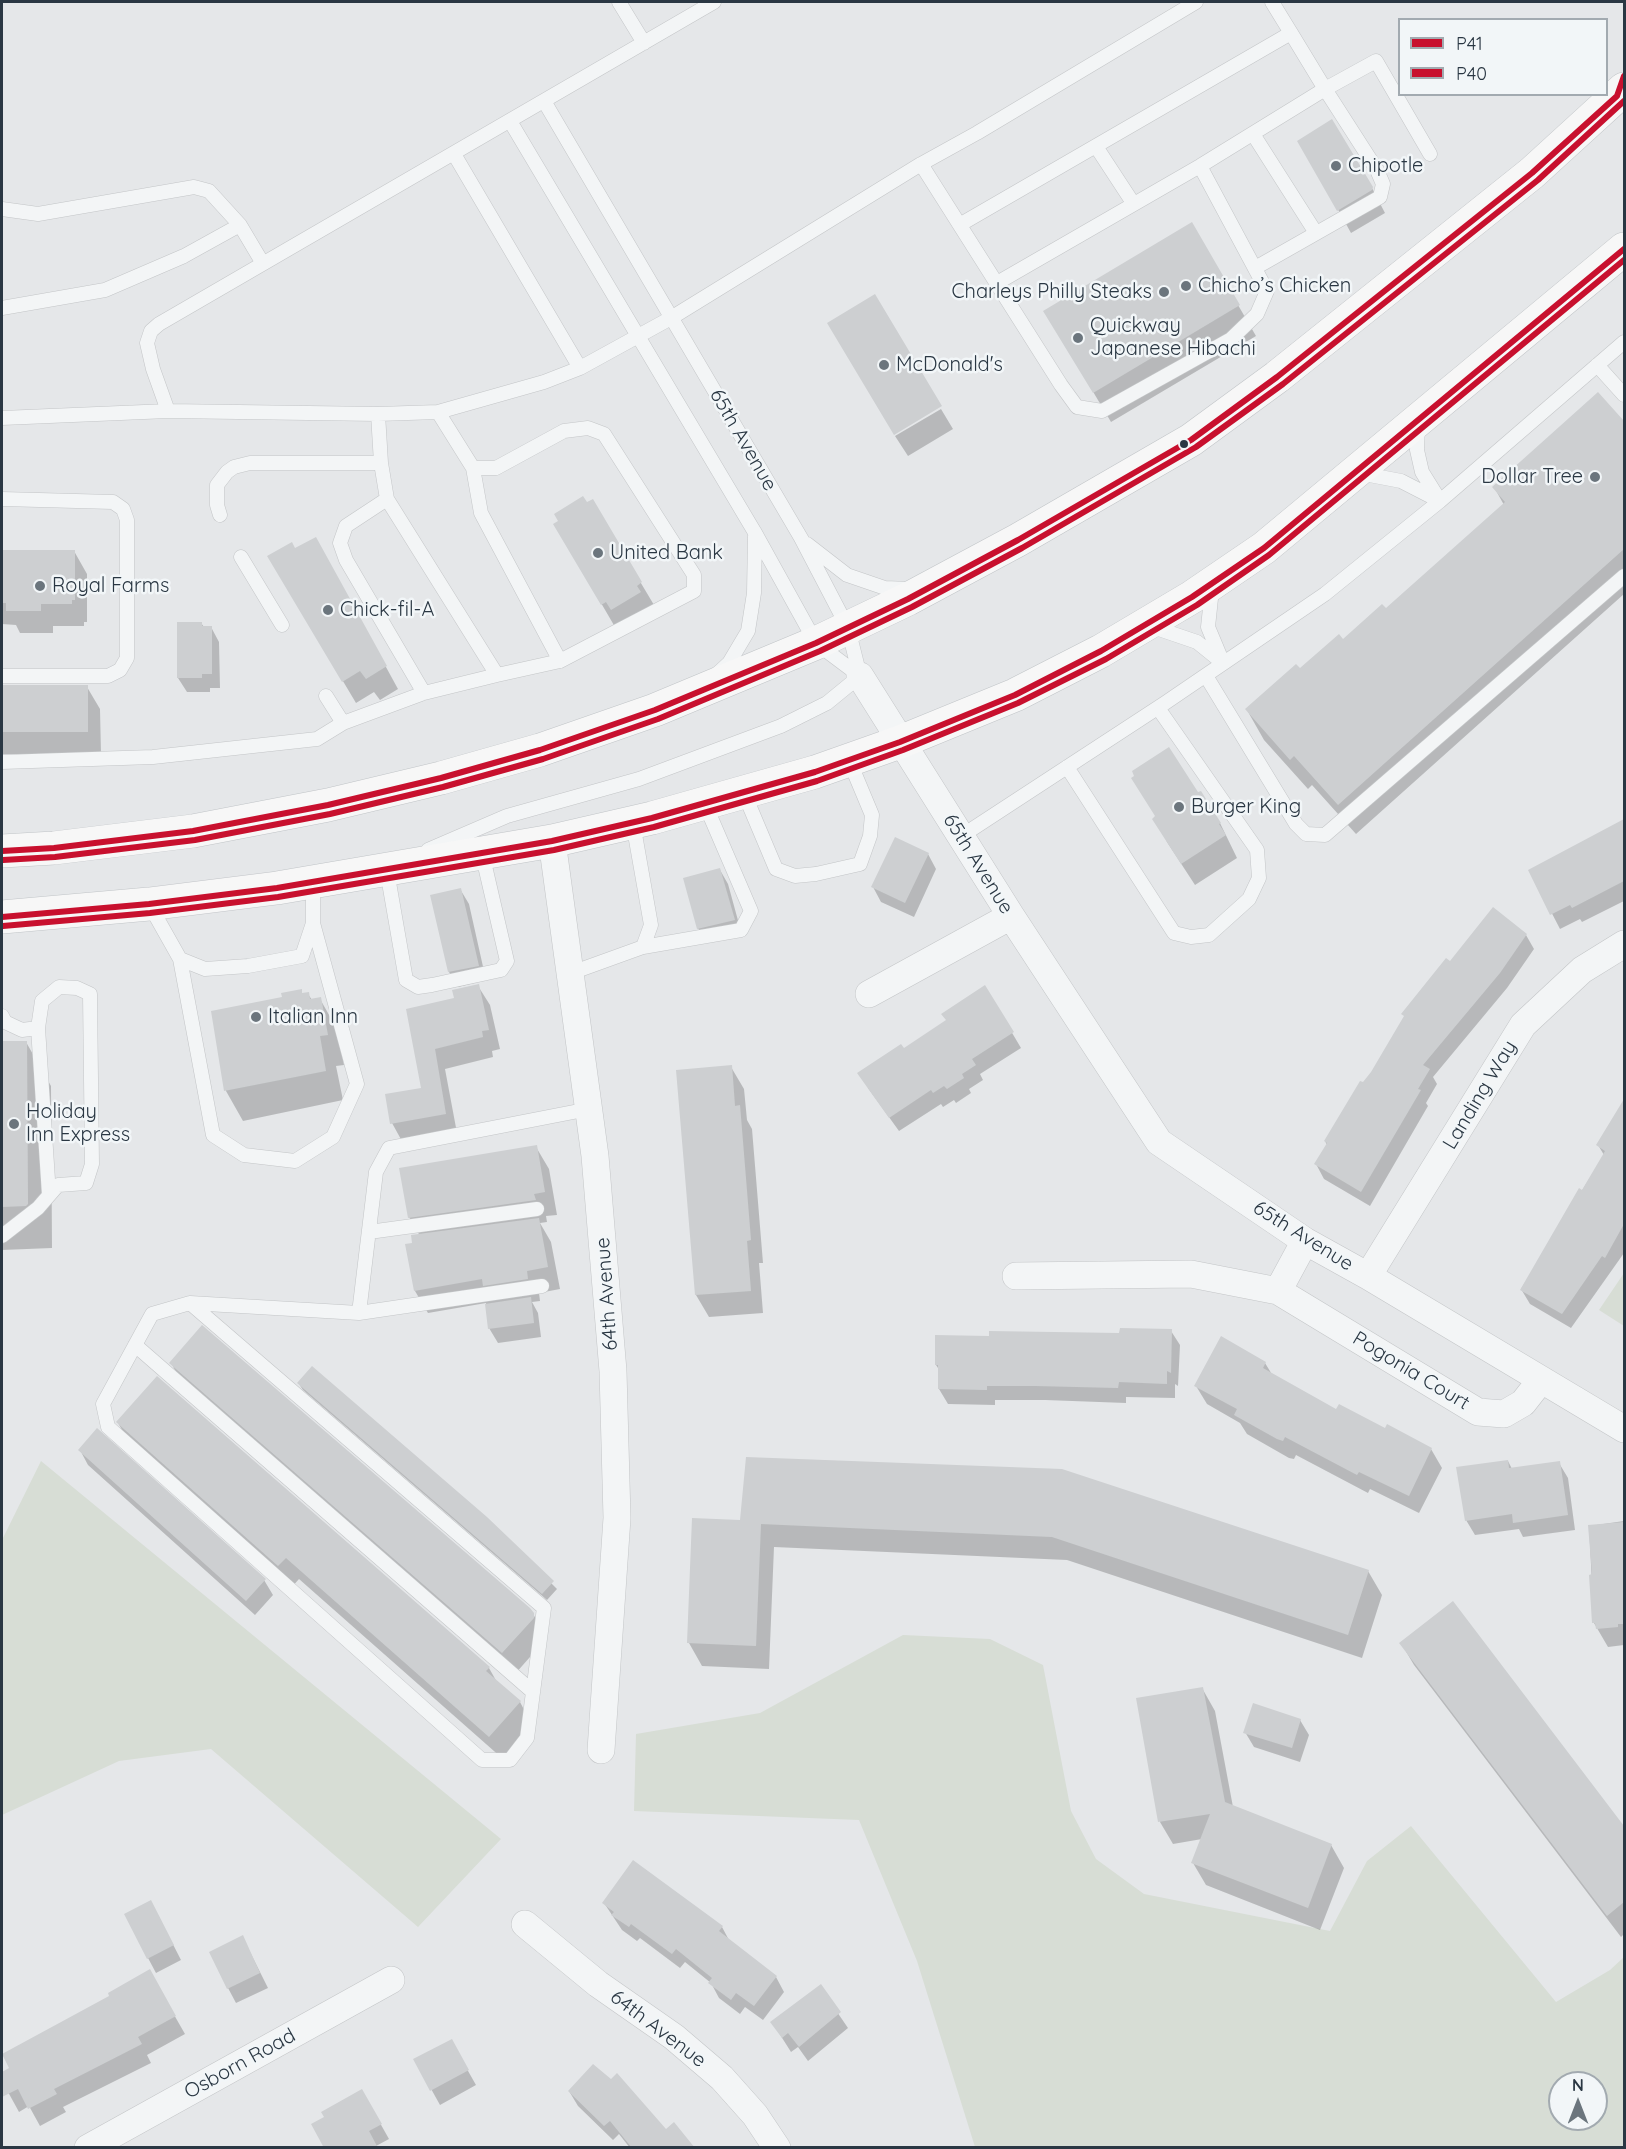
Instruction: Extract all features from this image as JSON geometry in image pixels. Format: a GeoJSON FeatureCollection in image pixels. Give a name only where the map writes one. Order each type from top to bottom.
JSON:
{"type":"FeatureCollection","features":[{"type":"Feature","properties":{"kind":"main road"},"geometry":{"type":"LineString","coordinates":[[2,851],[54,848],[193,831],[328,805],[441,778],[540,750],[655,710],[816,644],[933,586],[1113,487],[1210,426],[1277,377],[1532,173],[1622,87]]}},
{"type":"Feature","properties":{"kind":"main road"},"geometry":{"type":"LineString","coordinates":[[2,917],[148,904],[313,882],[552,841],[705,804],[849,760],[900,742],[1015,695],[1145,625],[1264,548],[1623,253]]}},
{"type":"Feature","properties":{"kind":"street","name":"65th Avenue"},"geometry":{"type":"LineString","coordinates":[[860,676],[960,837],[1159,1142],[1305,1241],[1368,1276],[1624,1429]]}},
{"type":"Feature","properties":{"kind":"street","name":"64th Avenue"},"geometry":{"type":"LineString","coordinates":[[552,841],[589,1109],[605,1264],[616,1444],[616,1551],[601,1750]]}},
{"type":"Feature","properties":{"kind":"street"},"geometry":{"type":"LineString","coordinates":[[869,994],[1011,916]]}},
{"type":"Feature","properties":{"kind":"street","name":"Landing Way"},"geometry":{"type":"LineString","coordinates":[[1368,1276],[1522,1025],[1582,970],[1624,944]]}},
{"type":"Feature","properties":{"kind":"street"},"geometry":{"type":"LineString","coordinates":[[1278,1291],[1305,1241]]}},
{"type":"Feature","properties":{"kind":"street","name":"Pogonia Court"},"geometry":{"type":"LineString","coordinates":[[1016,1276],[1191,1274],[1278,1291],[1478,1412],[1504,1414],[1523,1403],[1541,1380]]}},
{"type":"Feature","properties":{"kind":"street","name":"64th Avenue"},"geometry":{"type":"LineString","coordinates":[[525,1924],[598,1984],[674,2037],[722,2078],[755,2115],[777,2148]]}},
{"type":"Feature","properties":{"kind":"street","name":"Osborn Road"},"geometry":{"type":"LineString","coordinates":[[88,2148],[133,2137],[391,1980]]}},
{"type":"Feature","properties":{"kind":"lane"},"geometry":{"type":"LineString","coordinates":[[618,2],[644,43]]}},
{"type":"Feature","properties":{"kind":"lane"},"geometry":{"type":"LineString","coordinates":[[168,411],[153,369],[147,343],[151,331],[262,262],[454,154],[714,2]]}},
{"type":"Feature","properties":{"kind":"lane"},"geometry":{"type":"LineString","coordinates":[[2,418],[168,411],[378,414],[438,412],[544,382],[580,368],[671,318],[921,164],[1196,2]]}},
{"type":"Feature","properties":{"kind":"lane"},"geometry":{"type":"LineString","coordinates":[[1255,268],[1380,197],[1383,184],[1377,170],[1272,2]]}},
{"type":"Feature","properties":{"kind":"lane"},"geometry":{"type":"LineString","coordinates":[[961,224],[1096,148],[1291,33]]}},
{"type":"Feature","properties":{"kind":"lane"},"geometry":{"type":"LineString","coordinates":[[997,283],[1376,61],[1430,154]]}},
{"type":"Feature","properties":{"kind":"lane","name":"65th Avenue"},"geometry":{"type":"LineString","coordinates":[[543,101],[801,538],[848,628],[860,676]]}},
{"type":"Feature","properties":{"kind":"lane"},"geometry":{"type":"LineString","coordinates":[[482,854],[507,961],[501,970],[418,987],[406,980],[390,870],[461,834],[507,816],[639,779],[781,726],[827,704],[860,676],[816,644],[754,531],[510,121]]}},
{"type":"Feature","properties":{"kind":"lane"},"geometry":{"type":"LineString","coordinates":[[1253,134],[1316,233]]}},
{"type":"Feature","properties":{"kind":"lane"},"geometry":{"type":"LineString","coordinates":[[1096,148],[1133,203]]}},
{"type":"Feature","properties":{"kind":"lane"},"geometry":{"type":"LineString","coordinates":[[454,154],[580,368]]}},
{"type":"Feature","properties":{"kind":"lane"},"geometry":{"type":"LineString","coordinates":[[921,164],[1077,407],[1102,411],[1232,339],[1257,314],[1267,291],[1200,166]]}},
{"type":"Feature","properties":{"kind":"lane"},"geometry":{"type":"LineString","coordinates":[[2,209],[38,214],[194,187],[209,191],[240,225],[262,262]]}},
{"type":"Feature","properties":{"kind":"lane"},"geometry":{"type":"LineString","coordinates":[[2,308],[105,290],[184,256],[240,225]]}},
{"type":"Feature","properties":{"kind":"lane"},"geometry":{"type":"LineString","coordinates":[[960,837],[1206,676],[1324,594],[1440,501],[1624,342]]}},
{"type":"Feature","properties":{"kind":"lane"},"geometry":{"type":"LineString","coordinates":[[1597,366],[1624,395]]}},
{"type":"Feature","properties":{"kind":"lane"},"geometry":{"type":"LineString","coordinates":[[438,412],[472,468],[482,513],[560,661]]}},
{"type":"Feature","properties":{"kind":"lane"},"geometry":{"type":"LineString","coordinates":[[378,414],[381,464],[387,499],[497,675]]}},
{"type":"Feature","properties":{"kind":"lane"},"geometry":{"type":"LineString","coordinates":[[1418,420],[1417,450],[1422,472],[1440,501]]}},
{"type":"Feature","properties":{"kind":"lane"},"geometry":{"type":"LineString","coordinates":[[2,762],[153,757],[317,739],[343,723],[424,693],[560,661],[694,591],[694,575],[604,434],[588,428],[564,431],[496,468],[472,468]]}},
{"type":"Feature","properties":{"kind":"lane"},"geometry":{"type":"LineString","coordinates":[[220,515],[217,505],[218,485],[222,477],[234,467],[249,464],[381,464]]}},
{"type":"Feature","properties":{"kind":"lane"},"geometry":{"type":"LineString","coordinates":[[1357,472],[1401,481],[1440,501]]}},
{"type":"Feature","properties":{"kind":"lane"},"geometry":{"type":"LineString","coordinates":[[2,499],[112,502],[123,509],[127,520],[127,658],[120,670],[108,676],[2,676]]}},
{"type":"Feature","properties":{"kind":"lane"},"geometry":{"type":"LineString","coordinates":[[387,499],[346,526],[340,543],[346,560],[424,693]]}},
{"type":"Feature","properties":{"kind":"lane"},"geometry":{"type":"LineString","coordinates":[[699,692],[729,663],[748,631],[754,593],[754,531]]}},
{"type":"Feature","properties":{"kind":"lane"},"geometry":{"type":"LineString","coordinates":[[801,538],[847,575],[868,584],[907,589],[933,586]]}},
{"type":"Feature","properties":{"kind":"lane"},"geometry":{"type":"LineString","coordinates":[[241,557],[282,625]]}},
{"type":"Feature","properties":{"kind":"lane"},"geometry":{"type":"LineString","coordinates":[[1206,676],[1296,824],[1306,834],[1324,835],[1624,576]]}},
{"type":"Feature","properties":{"kind":"lane"},"geometry":{"type":"LineString","coordinates":[[1213,583],[1208,627],[1223,663]]}},
{"type":"Feature","properties":{"kind":"lane"},"geometry":{"type":"LineString","coordinates":[[1145,625],[1197,642],[1223,663]]}},
{"type":"Feature","properties":{"kind":"lane"},"geometry":{"type":"LineString","coordinates":[[326,696],[343,723]]}},
{"type":"Feature","properties":{"kind":"lane"},"geometry":{"type":"LineString","coordinates":[[1068,767],[1174,933],[1191,937],[1209,935],[1249,899],[1259,878],[1257,850],[1158,708]]}},
{"type":"Feature","properties":{"kind":"lane"},"geometry":{"type":"LineString","coordinates":[[744,793],[776,869],[795,876],[816,874],[860,864],[870,836],[872,815],[849,760]]}},
{"type":"Feature","properties":{"kind":"lane"},"geometry":{"type":"LineString","coordinates":[[571,973],[643,947],[741,930],[751,911],[705,804]]}},
{"type":"Feature","properties":{"kind":"lane"},"geometry":{"type":"LineString","coordinates":[[633,823],[651,925],[643,947]]}},
{"type":"Feature","properties":{"kind":"lane"},"geometry":{"type":"LineString","coordinates":[[148,904],[180,959],[213,1135],[244,1155],[295,1161],[333,1137],[357,1084],[313,923],[313,882]]}},
{"type":"Feature","properties":{"kind":"lane"},"geometry":{"type":"LineString","coordinates":[[180,959],[205,969],[248,966],[302,956],[313,923]]}},
{"type":"Feature","properties":{"kind":"lane"},"geometry":{"type":"LineString","coordinates":[[2,1236],[38,1208],[58,1185],[86,1183],[92,1164],[90,994],[77,988],[59,987],[42,1001],[38,1028],[49,1195]]}},
{"type":"Feature","properties":{"kind":"lane"},"geometry":{"type":"LineString","coordinates":[[2,1016],[5,1022],[22,1030],[38,1028]]}},
{"type":"Feature","properties":{"kind":"lane"},"geometry":{"type":"LineString","coordinates":[[359,1313],[376,1172],[389,1148],[589,1109]]}},
{"type":"Feature","properties":{"kind":"lane"},"geometry":{"type":"LineString","coordinates":[[369,1232],[537,1209]]}},
{"type":"Feature","properties":{"kind":"lane"},"geometry":{"type":"LineString","coordinates":[[190,1303],[544,1608],[527,1738],[510,1760],[482,1760],[108,1427],[103,1404],[152,1314],[190,1303],[359,1313],[542,1286]]}},
{"type":"Feature","properties":{"kind":"lane"},"geometry":{"type":"LineString","coordinates":[[135,1345],[533,1692]]}},
{"type":"Feature","properties":{"kind":"shaded area"},"geometry":{"type":"Polygon","coordinates":[[[1624,1273],[1624,1326],[1599,1310],[1624,1273]]]}},
{"type":"Feature","properties":{"kind":"shaded area"},"geometry":{"type":"Polygon","coordinates":[[[41,1461],[501,1839],[418,1927],[211,1749],[119,1761],[2,1815],[2,1540],[41,1461]]]}},
{"type":"Feature","properties":{"kind":"shaded area"},"geometry":{"type":"Polygon","coordinates":[[[903,1635],[990,1639],[1043,1665],[1071,1811],[1096,1859],[1144,1894],[1330,1931],[1367,1861],[1411,1826],[1556,2002],[1610,1970],[1624,1957],[1624,2147],[975,2147],[917,1961],[859,1820],[634,1811],[636,1734],[760,1713],[903,1635]]]}},
{"type":"Feature","properties":{"kind":"building","name":"Chipotle"},"geometry":{"type":"Polygon","coordinates":[[[1332,119],[1373,187],[1372,190],[1337,211],[1297,141],[1332,119]]]}},
{"type":"Feature","properties":{"kind":"building"},"geometry":{"type":"Polygon","coordinates":[[[1192,222],[1240,305],[1093,393],[1043,311],[1192,222]]]}},
{"type":"Feature","properties":{"kind":"building","name":"McDonald's"},"geometry":{"type":"Polygon","coordinates":[[[875,294],[942,406],[894,435],[827,323],[875,294]]]}},
{"type":"Feature","properties":{"kind":"building"},"geometry":{"type":"Polygon","coordinates":[[[1598,392],[1624,421],[1624,549],[1338,805],[1294,756],[1290,760],[1245,709],[1296,664],[1300,668],[1339,634],[1343,639],[1382,604],[1386,608],[1505,502],[1492,487],[1598,392]]]}},
{"type":"Feature","properties":{"kind":"building","name":"United Bank"},"geometry":{"type":"Polygon","coordinates":[[[583,496],[587,502],[593,499],[642,582],[637,586],[641,592],[611,610],[606,602],[601,605],[553,524],[558,521],[554,514],[583,496]]]}},
{"type":"Feature","properties":{"kind":"building","name":"Chick-fil-A"},"geometry":{"type":"Polygon","coordinates":[[[316,537],[387,666],[366,679],[360,671],[342,682],[267,556],[292,542],[295,548],[316,537]]]}},
{"type":"Feature","properties":{"kind":"building","name":"Royal Farms"},"geometry":{"type":"Polygon","coordinates":[[[2,550],[75,550],[75,600],[72,600],[72,604],[41,604],[41,611],[6,611],[6,603],[2,603],[2,550]]]}},
{"type":"Feature","properties":{"kind":"building"},"geometry":{"type":"Polygon","coordinates":[[[177,622],[202,622],[202,626],[212,626],[212,674],[202,674],[202,678],[177,678],[177,622]]]}},
{"type":"Feature","properties":{"kind":"building"},"geometry":{"type":"Polygon","coordinates":[[[2,685],[88,685],[88,732],[2,732],[2,685]]]}},
{"type":"Feature","properties":{"kind":"building","name":"Burger King"},"geometry":{"type":"Polygon","coordinates":[[[1169,747],[1198,792],[1201,791],[1226,835],[1181,864],[1152,819],[1155,816],[1131,778],[1134,776],[1132,771],[1169,747]]]}},
{"type":"Feature","properties":{"kind":"building"},"geometry":{"type":"Polygon","coordinates":[[[1624,819],[1624,881],[1572,908],[1570,905],[1550,915],[1528,870],[1624,819]]]}},
{"type":"Feature","properties":{"kind":"building"},"geometry":{"type":"Polygon","coordinates":[[[895,837],[929,853],[905,903],[871,887],[895,837]]]}},
{"type":"Feature","properties":{"kind":"building"},"geometry":{"type":"Polygon","coordinates":[[[720,868],[735,920],[697,929],[683,878],[720,868]]]}},
{"type":"Feature","properties":{"kind":"building"},"geometry":{"type":"Polygon","coordinates":[[[461,888],[479,966],[448,972],[430,895],[461,888]]]}},
{"type":"Feature","properties":{"kind":"building"},"geometry":{"type":"Polygon","coordinates":[[[1493,907],[1527,934],[1500,973],[1423,1065],[1430,1069],[1418,1089],[1421,1090],[1361,1192],[1314,1164],[1327,1143],[1324,1141],[1360,1081],[1363,1082],[1371,1072],[1404,1016],[1401,1014],[1446,958],[1450,961],[1493,907]]]}},
{"type":"Feature","properties":{"kind":"building"},"geometry":{"type":"Polygon","coordinates":[[[479,984],[489,1030],[482,1031],[483,1037],[435,1049],[446,1114],[390,1124],[385,1094],[421,1088],[406,1009],[454,998],[452,990],[479,984]]]}},
{"type":"Feature","properties":{"kind":"building"},"geometry":{"type":"Polygon","coordinates":[[[985,985],[1014,1032],[972,1059],[976,1065],[962,1074],[964,1078],[947,1089],[944,1086],[933,1093],[931,1090],[889,1118],[857,1073],[901,1044],[904,1048],[946,1020],[941,1014],[985,985]]]}},
{"type":"Feature","properties":{"kind":"building"},"geometry":{"type":"Polygon","coordinates":[[[302,989],[302,993],[309,992],[310,999],[321,997],[328,1035],[320,1036],[326,1071],[224,1091],[211,1011],[282,997],[281,993],[302,989]]]}},
{"type":"Feature","properties":{"kind":"building","name":"Holiday Inn Express"},"geometry":{"type":"Polygon","coordinates":[[[2,1041],[27,1041],[28,1204],[26,1206],[2,1207],[2,1041]]]}},
{"type":"Feature","properties":{"kind":"building"},"geometry":{"type":"Polygon","coordinates":[[[732,1065],[735,1106],[740,1105],[751,1240],[747,1241],[751,1291],[695,1295],[676,1070],[732,1065]]]}},
{"type":"Feature","properties":{"kind":"building"},"geometry":{"type":"Polygon","coordinates":[[[1624,1099],[1624,1224],[1605,1258],[1602,1256],[1562,1314],[1520,1290],[1579,1188],[1582,1190],[1605,1151],[1596,1145],[1624,1099]]]}},
{"type":"Feature","properties":{"kind":"building"},"geometry":{"type":"Polygon","coordinates":[[[537,1145],[545,1192],[534,1194],[536,1200],[408,1218],[399,1168],[537,1145]]]}},
{"type":"Feature","properties":{"kind":"building"},"geometry":{"type":"Polygon","coordinates":[[[539,1218],[548,1267],[527,1271],[528,1279],[483,1286],[482,1279],[414,1291],[405,1244],[412,1243],[411,1235],[539,1218]]]}},
{"type":"Feature","properties":{"kind":"building"},"geometry":{"type":"Polygon","coordinates":[[[531,1297],[534,1323],[488,1329],[485,1304],[531,1297]]]}},
{"type":"Feature","properties":{"kind":"building"},"geometry":{"type":"Polygon","coordinates":[[[202,1325],[530,1608],[534,1613],[534,1618],[502,1653],[169,1363],[202,1325]]]}},
{"type":"Feature","properties":{"kind":"building"},"geometry":{"type":"Polygon","coordinates":[[[1120,1328],[1172,1329],[1171,1373],[1167,1371],[1167,1384],[1119,1382],[1118,1388],[987,1386],[987,1390],[938,1389],[935,1335],[989,1336],[989,1331],[1119,1333],[1120,1328]]]}},
{"type":"Feature","properties":{"kind":"building"},"geometry":{"type":"Polygon","coordinates":[[[1221,1336],[1266,1362],[1263,1368],[1336,1409],[1339,1404],[1385,1428],[1387,1424],[1432,1448],[1409,1496],[1359,1472],[1357,1475],[1285,1437],[1283,1441],[1277,1439],[1234,1415],[1237,1409],[1194,1386],[1221,1336]]]}},
{"type":"Feature","properties":{"kind":"building"},"geometry":{"type":"Polygon","coordinates":[[[312,1366],[487,1517],[554,1581],[542,1594],[297,1383],[312,1366]]]}},
{"type":"Feature","properties":{"kind":"building"},"geometry":{"type":"Polygon","coordinates":[[[157,1376],[490,1667],[486,1671],[521,1701],[489,1737],[286,1558],[278,1566],[116,1422],[157,1376]]]}},
{"type":"Feature","properties":{"kind":"building"},"geometry":{"type":"Polygon","coordinates":[[[97,1428],[266,1579],[246,1601],[78,1450],[97,1428]]]}},
{"type":"Feature","properties":{"kind":"building"},"geometry":{"type":"Polygon","coordinates":[[[746,1457],[1062,1469],[1369,1570],[1348,1635],[1052,1537],[761,1524],[756,1646],[687,1643],[692,1518],[740,1520],[746,1457]]]}},
{"type":"Feature","properties":{"kind":"building"},"geometry":{"type":"Polygon","coordinates":[[[1508,1460],[1509,1468],[1560,1461],[1568,1515],[1513,1523],[1512,1514],[1465,1521],[1456,1467],[1508,1460]]]}},
{"type":"Feature","properties":{"kind":"building"},"geometry":{"type":"Polygon","coordinates":[[[1624,1522],[1624,1624],[1618,1624],[1618,1627],[1596,1629],[1595,1623],[1592,1623],[1589,1575],[1592,1574],[1588,1525],[1624,1522]]]}},
{"type":"Feature","properties":{"kind":"building"},"geometry":{"type":"Polygon","coordinates":[[[1453,1601],[1624,1826],[1624,1902],[1607,1916],[1399,1643],[1453,1601]]]}},
{"type":"Feature","properties":{"kind":"building"},"geometry":{"type":"Polygon","coordinates":[[[1203,1687],[1225,1802],[1332,1844],[1308,1908],[1191,1863],[1210,1814],[1158,1822],[1136,1698],[1203,1687]]]}},
{"type":"Feature","properties":{"kind":"building"},"geometry":{"type":"Polygon","coordinates":[[[1253,1703],[1301,1719],[1292,1748],[1243,1733],[1253,1703]]]}},
{"type":"Feature","properties":{"kind":"building"},"geometry":{"type":"Polygon","coordinates":[[[633,1860],[723,1926],[719,1931],[777,1976],[754,2006],[736,1993],[731,2000],[708,1983],[712,1978],[676,1949],[672,1954],[631,1924],[629,1927],[611,1915],[614,1912],[602,1903],[633,1860]]]}},
{"type":"Feature","properties":{"kind":"building"},"geometry":{"type":"Polygon","coordinates":[[[151,1900],[174,1945],[147,1959],[124,1914],[151,1900]]]}},
{"type":"Feature","properties":{"kind":"building"},"geometry":{"type":"Polygon","coordinates":[[[243,1935],[260,1973],[227,1989],[209,1952],[243,1935]]]}},
{"type":"Feature","properties":{"kind":"building"},"geometry":{"type":"Polygon","coordinates":[[[150,1969],[176,2016],[138,2037],[142,2044],[54,2089],[57,2094],[28,2109],[18,2089],[2,2097],[2,2072],[9,2068],[2,2054],[109,1996],[108,1993],[150,1969]]]}},
{"type":"Feature","properties":{"kind":"building"},"geometry":{"type":"Polygon","coordinates":[[[821,1984],[841,2012],[799,2047],[788,2033],[782,2038],[770,2022],[821,1984]]]}},
{"type":"Feature","properties":{"kind":"building"},"geometry":{"type":"Polygon","coordinates":[[[452,2039],[469,2070],[430,2091],[413,2059],[452,2039]]]}},
{"type":"Feature","properties":{"kind":"building"},"geometry":{"type":"Polygon","coordinates":[[[593,2064],[611,2079],[617,2073],[666,2129],[674,2122],[695,2148],[632,2148],[610,2121],[604,2126],[568,2091],[593,2064]]]}},
{"type":"Feature","properties":{"kind":"building"},"geometry":{"type":"Polygon","coordinates":[[[362,2089],[382,2124],[369,2131],[378,2148],[324,2148],[311,2124],[324,2117],[321,2112],[362,2089]]]}},
{"type":"Feature","properties":{"kind":"transit line","name":"P41"},"geometry":{"type":"LineString","coordinates":[[2,851],[54,848],[193,831],[328,805],[441,778],[540,750],[655,710],[816,643],[908,599],[1018,540],[1191,440],[1277,377],[1532,173],[1617,96],[1624,76]]}},
{"type":"Feature","properties":{"kind":"transit line","name":"P40"},"geometry":{"type":"LineString","coordinates":[[3,860],[55,857],[195,840],[330,814],[443,787],[543,759],[658,719],[820,651],[912,607],[1022,548],[1196,447],[1283,384],[1538,180],[1624,101]]}},
{"type":"Feature","properties":{"kind":"transit line","name":"P41"},"geometry":{"type":"LineString","coordinates":[[2,917],[149,904],[277,888],[552,841],[652,818],[815,772],[900,742],[1015,695],[1101,651],[1192,597],[1264,548],[1624,249]]}},
{"type":"Feature","properties":{"kind":"transit line","name":"P40"},"geometry":{"type":"LineString","coordinates":[[3,926],[150,913],[278,897],[554,850],[654,827],[817,781],[903,750],[1018,703],[1106,659],[1197,605],[1269,555],[1624,260]]}},
{"type":"Feature","properties":{"kind":"place","name":"Chipotle"},"geometry":{"type":"Point","coordinates":[1336,166]}},
{"type":"Feature","properties":{"kind":"place","name":"Chicho’s Chicken"},"geometry":{"type":"Point","coordinates":[1186,286]}},
{"type":"Feature","properties":{"kind":"place","name":"Charleys Philly Steaks"},"geometry":{"type":"Point","coordinates":[1164,292]}},
{"type":"Feature","properties":{"kind":"place","name":"Quickway Japanese Hibachi"},"geometry":{"type":"Point","coordinates":[1078,338]}},
{"type":"Feature","properties":{"kind":"place","name":"McDonald's"},"geometry":{"type":"Point","coordinates":[884,365]}},
{"type":"Feature","properties":{"kind":"place","name":"Dollar Tree"},"geometry":{"type":"Point","coordinates":[1595,477]}},
{"type":"Feature","properties":{"kind":"place","name":"United Bank"},"geometry":{"type":"Point","coordinates":[598,553]}},
{"type":"Feature","properties":{"kind":"place","name":"Royal Farms"},"geometry":{"type":"Point","coordinates":[40,586]}},
{"type":"Feature","properties":{"kind":"place","name":"Chick-fil-A"},"geometry":{"type":"Point","coordinates":[328,610]}},
{"type":"Feature","properties":{"kind":"place","name":"Burger King"},"geometry":{"type":"Point","coordinates":[1179,807]}},
{"type":"Feature","properties":{"kind":"place","name":"Italian Inn"},"geometry":{"type":"Point","coordinates":[256,1017]}},
{"type":"Feature","properties":{"kind":"place","name":"Holiday Inn Express"},"geometry":{"type":"Point","coordinates":[14,1124]}}]}
